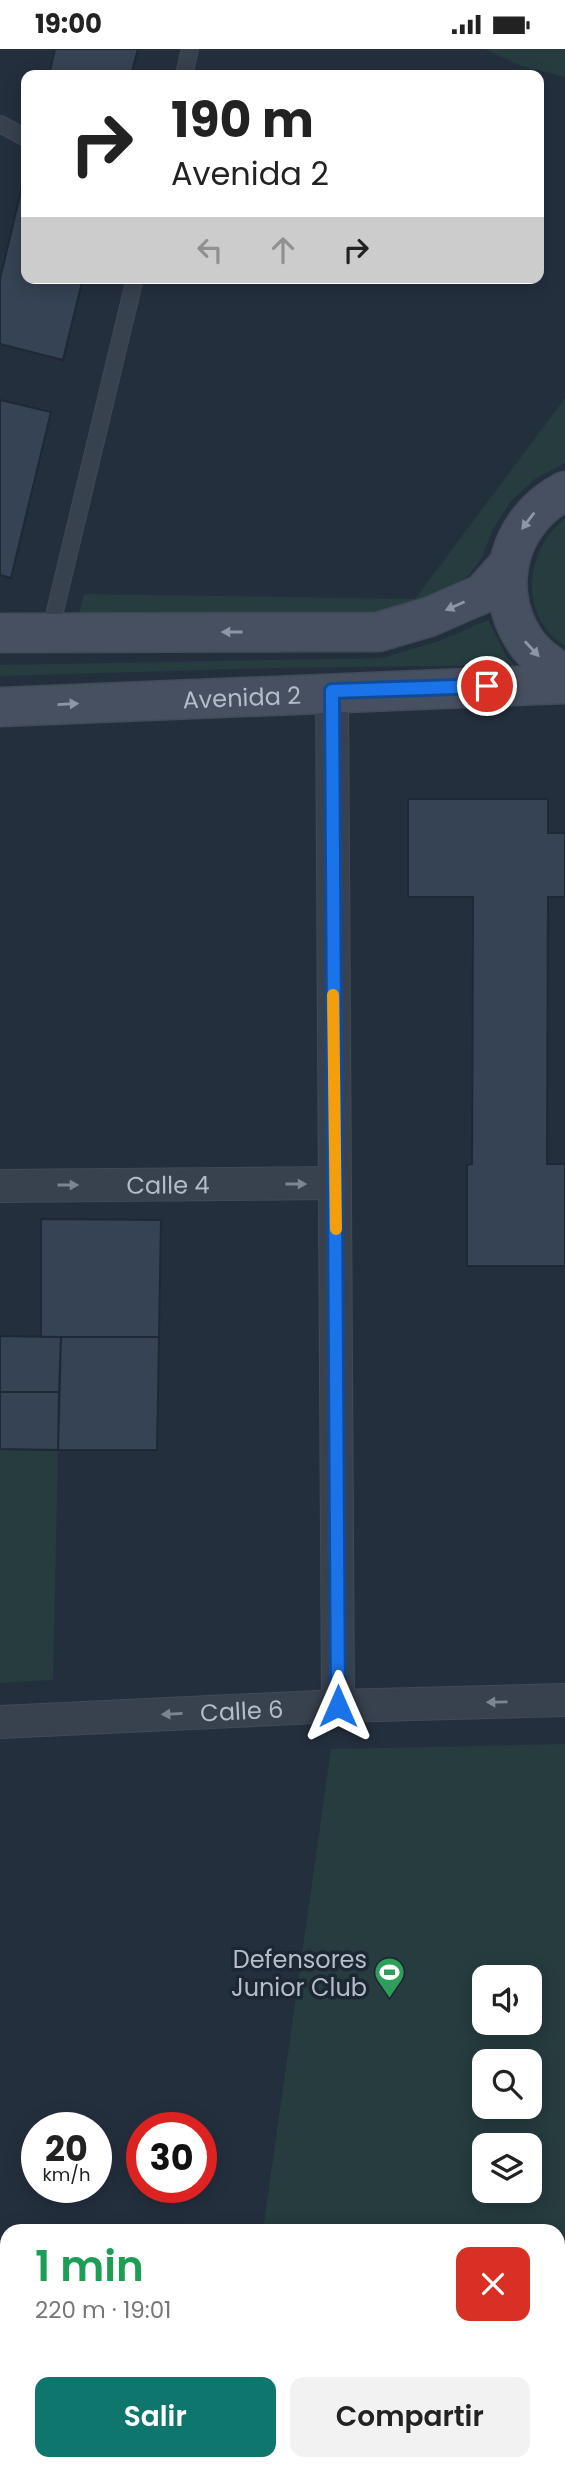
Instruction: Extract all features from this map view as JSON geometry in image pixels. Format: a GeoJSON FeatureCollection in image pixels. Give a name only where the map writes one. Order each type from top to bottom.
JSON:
{"type":"FeatureCollection","features":[{"type":"Feature","properties":{"kind":"main road"},"geometry":{"type":"LineString","coordinates":[[565,491],[550,499],[530,517],[516,539],[508,565],[507,592],[513,618],[525,642],[544,661],[565,675]]}},
{"type":"Feature","properties":{"kind":"main road"},"geometry":{"type":"LineString","coordinates":[[0,633],[378,632],[429,617],[482,594],[508,565]]}},
{"type":"Feature","properties":{"kind":"main road","name":"Avenida 2"},"geometry":{"type":"LineString","coordinates":[[0,707],[332,691],[565,684]]}},
{"type":"Feature","properties":{"kind":"street"},"geometry":{"type":"LineString","coordinates":[[332,691],[338,1706]]}},
{"type":"Feature","properties":{"kind":"street","name":"Calle 4"},"geometry":{"type":"LineString","coordinates":[[0,1185],[335,1183]]}},
{"type":"Feature","properties":{"kind":"street","name":"Calle 6"},"geometry":{"type":"LineString","coordinates":[[0,1722],[338,1706],[565,1700]]}},
{"type":"Feature","properties":{"kind":"lane"},"geometry":{"type":"LineString","coordinates":[[185,70],[190,49]]}},
{"type":"Feature","properties":{"kind":"lane"},"geometry":{"type":"LineString","coordinates":[[0,124],[21,135]]}},
{"type":"Feature","properties":{"kind":"lane"},"geometry":{"type":"LineString","coordinates":[[50,632],[134,284]]}},
{"type":"Feature","properties":{"kind":"green space"},"geometry":{"type":"Polygon","coordinates":[[[485,49],[565,49],[565,77],[521,66],[485,49]]]}},
{"type":"Feature","properties":{"kind":"green space"},"geometry":{"type":"Polygon","coordinates":[[[565,398],[565,463],[535,479],[511,501],[493,529],[481,559],[469,575],[446,594],[381,619],[78,618],[84,594],[415,599],[565,398]]]}},
{"type":"Feature","properties":{"kind":"green space"},"geometry":{"type":"Polygon","coordinates":[[[565,518],[565,646],[550,633],[539,618],[533,601],[532,583],[541,547],[565,518]]]}},
{"type":"Feature","properties":{"kind":"green space"},"geometry":{"type":"Polygon","coordinates":[[[488,620],[506,656],[514,665],[0,676],[0,665],[382,658],[439,641],[488,620]]]}},
{"type":"Feature","properties":{"kind":"green space"},"geometry":{"type":"Polygon","coordinates":[[[0,1449],[58,1450],[53,1680],[0,1683],[0,1449]]]}},
{"type":"Feature","properties":{"kind":"green space","name":"Defensores Junior Club"},"geometry":{"type":"Polygon","coordinates":[[[565,1744],[565,2224],[264,2224],[331,1749],[565,1744]]]}},
{"type":"Feature","properties":{"kind":"building"},"geometry":{"type":"Polygon","coordinates":[[[55,49],[138,49],[132,70],[50,70],[55,49]]]}},
{"type":"Feature","properties":{"kind":"building"},"geometry":{"type":"Polygon","coordinates":[[[21,191],[21,284],[82,284],[63,360],[0,344],[0,279],[21,191]]]}},
{"type":"Feature","properties":{"kind":"building"},"geometry":{"type":"Polygon","coordinates":[[[0,400],[51,412],[11,578],[0,575],[0,400]]]}},
{"type":"Feature","properties":{"kind":"building"},"geometry":{"type":"Polygon","coordinates":[[[408,799],[548,799],[548,833],[565,833],[565,897],[548,897],[547,1164],[565,1164],[565,1266],[467,1266],[467,1165],[472,1164],[473,897],[408,897],[408,799]]]}},
{"type":"Feature","properties":{"kind":"building"},"geometry":{"type":"Polygon","coordinates":[[[41,1219],[161,1220],[159,1337],[41,1337],[41,1219]]]}},
{"type":"Feature","properties":{"kind":"building"},"geometry":{"type":"Polygon","coordinates":[[[0,1336],[61,1337],[59,1392],[0,1392],[0,1336]]]}},
{"type":"Feature","properties":{"kind":"building"},"geometry":{"type":"Polygon","coordinates":[[[61,1337],[159,1337],[157,1450],[58,1450],[61,1337]]]}},
{"type":"Feature","properties":{"kind":"building"},"geometry":{"type":"Polygon","coordinates":[[[0,1392],[59,1392],[58,1450],[0,1449],[0,1392]]]}},
{"type":"Feature","properties":{"kind":"slow traffic"},"geometry":{"type":"LineString","coordinates":[[333,995],[336,1229]]}},
{"type":"Feature","properties":{"kind":"place","name":"Defensores Junior Club"},"geometry":{"type":"Point","coordinates":[390,2000]}},
{"type":"Feature","properties":{"kind":"route"},"geometry":{"type":"LineString","coordinates":[[338,1706],[332,691],[487,686]]}}]}
